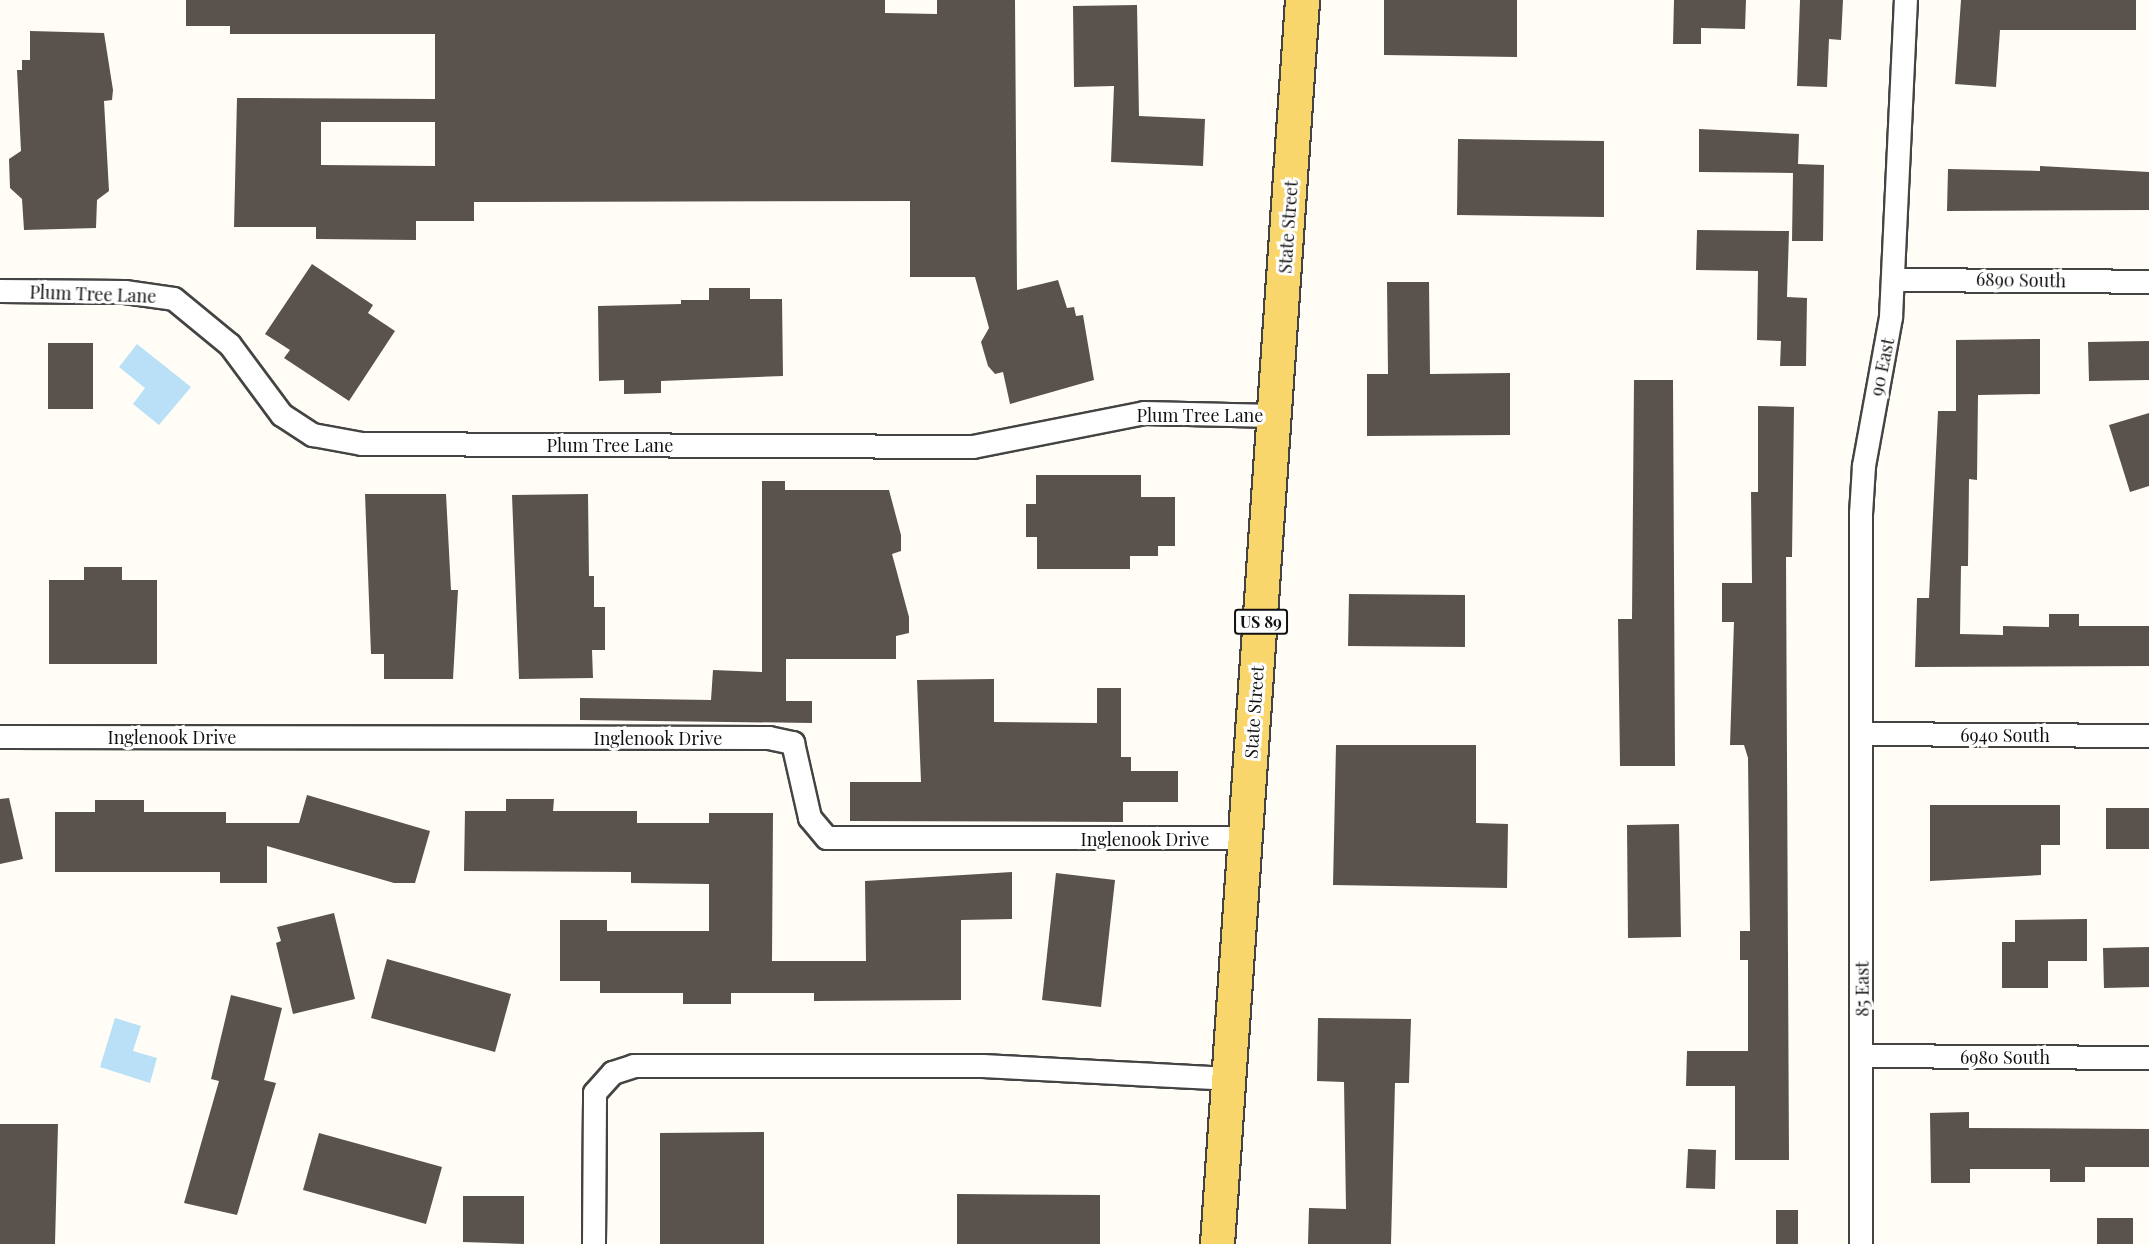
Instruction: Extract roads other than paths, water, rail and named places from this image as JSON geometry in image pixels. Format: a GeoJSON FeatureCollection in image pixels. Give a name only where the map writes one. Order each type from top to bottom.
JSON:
{"type":"FeatureCollection","features":[{"type":"Feature","properties":{"kind":"main road","name":"State Street"},"geometry":{"type":"LineString","coordinates":[[1217,1244],[1302,0]]}},
{"type":"Feature","properties":{"kind":"street","name":"90 East"},"geometry":{"type":"LineString","coordinates":[[1861,734],[1864,466],[1894,279],[1894,157],[1906,0]]}},
{"type":"Feature","properties":{"kind":"street","name":"6890 South"},"geometry":{"type":"LineString","coordinates":[[1894,279],[2149,282]]}},
{"type":"Feature","properties":{"kind":"street","name":"Plum Tree Lane"},"geometry":{"type":"LineString","coordinates":[[0,291],[125,292],[174,299],[230,345],[282,415],[313,435],[362,444],[973,447],[1144,413],[1275,416]]}},
{"type":"Feature","properties":{"kind":"street","name":"6940 South"},"geometry":{"type":"LineString","coordinates":[[1861,734],[2149,736]]}},
{"type":"Feature","properties":{"kind":"street","name":"85 East"},"geometry":{"type":"LineString","coordinates":[[1861,734],[1861,1244]]}},
{"type":"Feature","properties":{"kind":"street","name":"Inglenook Drive"},"geometry":{"type":"LineString","coordinates":[[0,737],[776,738],[793,743],[810,818],[827,838],[1246,838]]}},
{"type":"Feature","properties":{"kind":"street","name":"6980 South"},"geometry":{"type":"LineString","coordinates":[[1862,1056],[2149,1058]]}},
{"type":"Feature","properties":{"kind":"street"},"geometry":{"type":"LineString","coordinates":[[594,1244],[596,1093],[613,1073],[634,1066],[983,1066],[1229,1079]]}},
{"type":"Feature","properties":{"kind":"water"},"geometry":{"type":"Polygon","coordinates":[[[137,344],[191,387],[159,425],[133,404],[145,388],[119,367],[137,344]]]}},
{"type":"Feature","properties":{"kind":"water"},"geometry":{"type":"Polygon","coordinates":[[[115,1018],[141,1026],[133,1051],[157,1058],[150,1083],[100,1067],[115,1018]]]}}]}
